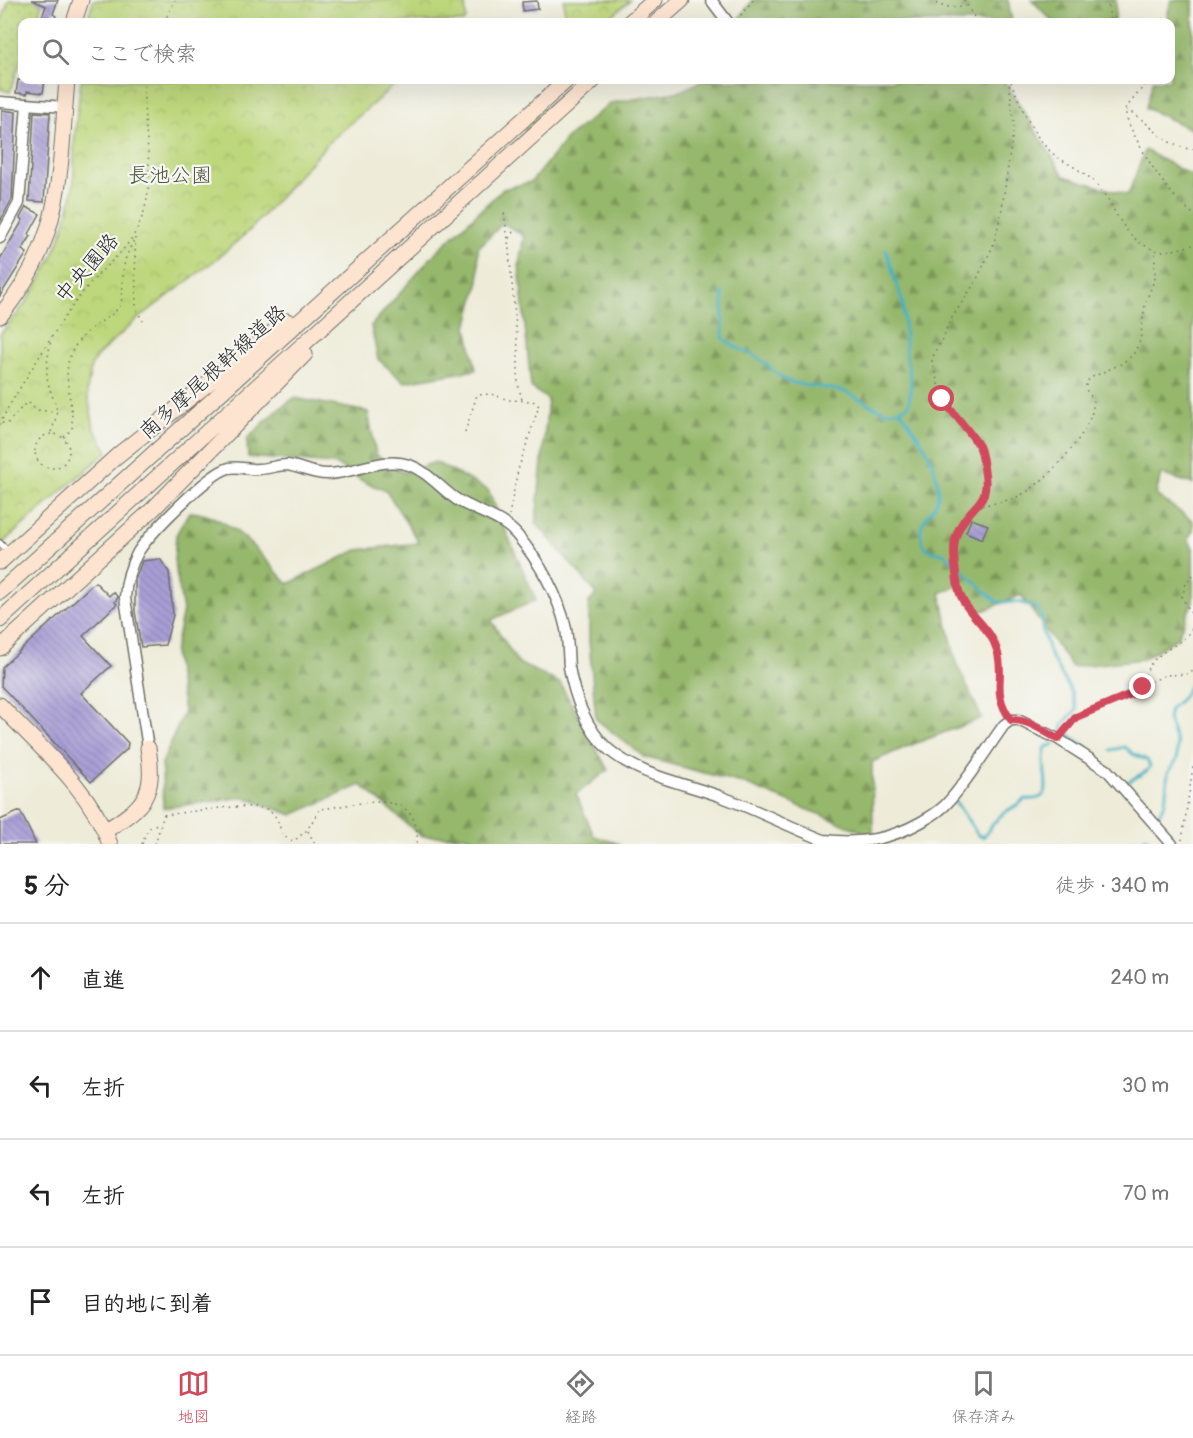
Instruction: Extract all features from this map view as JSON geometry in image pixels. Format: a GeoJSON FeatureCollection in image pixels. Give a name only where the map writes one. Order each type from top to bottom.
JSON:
{"type":"FeatureCollection","features":[{"type":"Feature","properties":{"kind":"main road"},"geometry":{"type":"LineString","coordinates":[[75,18],[81,0]]}},
{"type":"Feature","properties":{"kind":"main road"},"geometry":{"type":"LineString","coordinates":[[635,18],[655,0]]}},
{"type":"Feature","properties":{"kind":"main road"},"geometry":{"type":"LineString","coordinates":[[662,18],[682,0]]}},
{"type":"Feature","properties":{"kind":"main road"},"geometry":{"type":"LineString","coordinates":[[0,316],[28,278],[50,226],[57,197],[67,84]]}},
{"type":"Feature","properties":{"kind":"main road","name":"南多摩尾根幹線道路"},"geometry":{"type":"LineString","coordinates":[[0,592],[563,84]]}},
{"type":"Feature","properties":{"kind":"main road","name":"南多摩尾根幹線道路"},"geometry":{"type":"LineString","coordinates":[[0,620],[590,84]]}},
{"type":"Feature","properties":{"kind":"main road"},"geometry":{"type":"LineString","coordinates":[[0,648],[153,509],[431,226]]}},
{"type":"Feature","properties":{"kind":"main road"},"geometry":{"type":"LineString","coordinates":[[3,553],[115,451],[388,241]]}},
{"type":"Feature","properties":{"kind":"main road"},"geometry":{"type":"LineString","coordinates":[[0,705],[80,790],[97,814],[108,837],[144,800],[150,777],[148,747]]}},
{"type":"Feature","properties":{"kind":"street"},"geometry":{"type":"LineString","coordinates":[[711,0],[727,18]]}},
{"type":"Feature","properties":{"kind":"street"},"geometry":{"type":"LineString","coordinates":[[0,102],[65,107]]}},
{"type":"Feature","properties":{"kind":"street"},"geometry":{"type":"LineString","coordinates":[[0,238],[19,203],[27,104]]}},
{"type":"Feature","properties":{"kind":"street"},"geometry":{"type":"LineString","coordinates":[[148,747],[126,612],[126,586],[129,573],[140,550],[150,538],[220,471],[238,467],[257,469],[288,465],[302,471],[327,475],[375,464],[399,463],[418,469],[456,498],[507,525],[531,554],[557,600],[566,629],[569,668],[587,722],[606,747],[635,767],[752,809],[824,840],[840,843],[883,840],[895,836],[938,812],[950,800],[1004,725],[1011,720],[1018,720],[1031,724],[1058,739],[1107,770],[1172,844]]}},
{"type":"Feature","properties":{"kind":"path"},"geometry":{"type":"LineString","coordinates":[[166,18],[175,0]]}},
{"type":"Feature","properties":{"kind":"path"},"geometry":{"type":"LineString","coordinates":[[738,18],[753,0]]}},
{"type":"Feature","properties":{"kind":"path"},"geometry":{"type":"LineString","coordinates":[[931,0],[938,6],[949,8],[966,6]]}},
{"type":"Feature","properties":{"kind":"path"},"geometry":{"type":"LineString","coordinates":[[964,0],[974,18]]}},
{"type":"Feature","properties":{"kind":"path"},"geometry":{"type":"LineString","coordinates":[[1108,0],[1110,18]]}},
{"type":"Feature","properties":{"kind":"path","name":"中央園路"},"geometry":{"type":"LineString","coordinates":[[0,423],[10,402],[88,285],[135,236],[150,185],[145,112],[146,84]]}},
{"type":"Feature","properties":{"kind":"path"},"geometry":{"type":"LineString","coordinates":[[1009,84],[1014,125],[1001,215],[993,246],[976,281],[948,324],[944,339],[935,351],[932,361],[942,399],[980,448],[986,490],[981,503],[963,520],[954,543],[957,583],[960,597],[969,612],[994,641],[1001,663],[998,689],[1000,701],[1011,720]]}},
{"type":"Feature","properties":{"kind":"path"},"geometry":{"type":"LineString","coordinates":[[1011,84],[1039,137],[1054,154],[1080,169],[1098,185],[1116,217],[1136,241],[1155,250],[1171,250],[1193,245]]}},
{"type":"Feature","properties":{"kind":"path"},"geometry":{"type":"LineString","coordinates":[[1146,84],[1125,109],[1126,120],[1154,172],[1166,189],[1193,214]]}},
{"type":"Feature","properties":{"kind":"path"},"geometry":{"type":"LineString","coordinates":[[1125,109],[1138,115],[1171,143],[1178,147],[1193,149]]}},
{"type":"Feature","properties":{"kind":"path"},"geometry":{"type":"LineString","coordinates":[[504,213],[518,349],[518,384],[523,400]]}},
{"type":"Feature","properties":{"kind":"path"},"geometry":{"type":"LineString","coordinates":[[508,240],[513,232]]}},
{"type":"Feature","properties":{"kind":"path"},"geometry":{"type":"LineString","coordinates":[[135,236],[136,309],[143,321]]}},
{"type":"Feature","properties":{"kind":"path"},"geometry":{"type":"LineString","coordinates":[[64,437],[72,429],[73,420],[66,384],[71,354],[78,341],[87,332],[119,306],[124,265],[135,236]]}},
{"type":"Feature","properties":{"kind":"path"},"geometry":{"type":"LineString","coordinates":[[976,507],[1022,495],[1041,481],[1074,444],[1091,417],[1094,404],[1086,390],[1086,383],[1090,378],[1121,364],[1133,355],[1140,341],[1145,304],[1155,278],[1155,250]]}},
{"type":"Feature","properties":{"kind":"path"},"geometry":{"type":"LineString","coordinates":[[50,433],[58,412],[48,382],[46,367],[51,338]]}},
{"type":"Feature","properties":{"kind":"path"},"geometry":{"type":"LineString","coordinates":[[465,432],[477,395],[490,394],[509,400],[533,401],[539,406],[518,470],[507,525]]}},
{"type":"Feature","properties":{"kind":"path"},"geometry":{"type":"LineString","coordinates":[[0,423],[7,424],[24,405],[29,403],[36,410],[58,412]]}},
{"type":"Feature","properties":{"kind":"path"},"geometry":{"type":"LineString","coordinates":[[50,433],[64,437],[69,448],[68,458],[58,467],[46,467],[36,459],[34,452],[39,438],[50,433]]}},
{"type":"Feature","properties":{"kind":"path"},"geometry":{"type":"LineString","coordinates":[[1193,575],[1186,583],[1182,597],[1193,617]]}},
{"type":"Feature","properties":{"kind":"path"},"geometry":{"type":"LineString","coordinates":[[1143,687],[1144,677],[1156,657],[1185,637],[1193,626]]}},
{"type":"Feature","properties":{"kind":"path"},"geometry":{"type":"LineString","coordinates":[[1058,739],[1076,717],[1136,692],[1148,683],[1166,675],[1189,674],[1193,670]]}},
{"type":"Feature","properties":{"kind":"path"},"geometry":{"type":"LineString","coordinates":[[1182,844],[1193,767]]}},
{"type":"Feature","properties":{"kind":"path"},"geometry":{"type":"LineString","coordinates":[[164,815],[215,808],[261,806],[275,815],[287,840],[294,841],[307,830],[320,809],[337,808],[365,801],[398,804],[416,823],[417,844]]}},
{"type":"Feature","properties":{"kind":"path"},"geometry":{"type":"LineString","coordinates":[[155,844],[165,811]]}},
{"type":"Feature","properties":{"kind":"path"},"geometry":{"type":"LineString","coordinates":[[142,844],[147,829],[154,824],[162,824]]}},
{"type":"Feature","properties":{"kind":"path"},"geometry":{"type":"LineString","coordinates":[[307,830],[315,844]]}},
{"type":"Feature","properties":{"kind":"green space"},"geometry":{"type":"Polygon","coordinates":[[[9,0],[43,0],[37,18],[18,18],[18,69],[10,92],[0,89],[0,26],[9,0]]]}},
{"type":"Feature","properties":{"kind":"green space"},"geometry":{"type":"Polygon","coordinates":[[[93,0],[465,0],[466,18],[88,18],[93,0]]]}},
{"type":"Feature","properties":{"kind":"green space"},"geometry":{"type":"Polygon","coordinates":[[[564,0],[630,0],[610,18],[565,18],[564,0]]]}},
{"type":"Feature","properties":{"kind":"green space"},"geometry":{"type":"Polygon","coordinates":[[[753,0],[1008,0],[1011,18],[739,18],[753,0]]]}},
{"type":"Feature","properties":{"kind":"green space"},"geometry":{"type":"Polygon","coordinates":[[[1032,0],[1116,0],[1115,18],[1049,18],[1032,0]]]}},
{"type":"Feature","properties":{"kind":"green space"},"geometry":{"type":"Polygon","coordinates":[[[1171,0],[1193,0],[1193,130],[1146,108],[1152,84],[1175,84],[1175,18],[1167,18],[1171,0]]]}},
{"type":"Feature","properties":{"kind":"green space","name":"長池公園"},"geometry":{"type":"Polygon","coordinates":[[[81,84],[395,84],[328,143],[250,230],[214,261],[135,321],[98,355],[91,366],[87,391],[94,429],[108,451],[0,545],[0,334],[38,285],[56,249],[69,210],[73,189],[81,84]]]}},
{"type":"Feature","properties":{"kind":"green space"},"geometry":{"type":"Polygon","coordinates":[[[573,84],[580,84],[526,132],[524,128],[573,84]]]}},
{"type":"Feature","properties":{"kind":"green space"},"geometry":{"type":"Polygon","coordinates":[[[696,84],[1006,84],[1064,176],[1128,195],[1145,150],[1193,175],[1193,484],[1161,474],[1156,495],[1193,521],[1193,531],[1188,539],[1193,548],[1193,601],[1177,638],[1143,659],[1072,667],[1021,595],[980,612],[960,585],[940,593],[957,665],[982,718],[872,762],[873,836],[742,783],[644,757],[596,719],[589,641],[589,602],[597,594],[536,523],[548,400],[531,387],[519,264],[524,236],[503,223],[478,248],[479,281],[467,327],[476,370],[404,382],[378,359],[371,326],[436,252],[503,189],[531,182],[568,137],[611,103],[681,91],[696,84]]]}},
{"type":"Feature","properties":{"kind":"green space"},"geometry":{"type":"Polygon","coordinates":[[[294,398],[368,412],[376,455],[405,473],[435,462],[488,490],[536,600],[491,620],[518,663],[560,683],[608,770],[576,794],[594,836],[620,844],[486,844],[465,836],[421,836],[361,785],[292,815],[244,797],[163,808],[162,764],[184,711],[174,653],[183,611],[174,560],[176,535],[189,512],[204,514],[232,528],[256,549],[288,584],[357,550],[419,543],[386,490],[366,483],[335,464],[248,457],[247,439],[274,413],[294,398]]]}},
{"type":"Feature","properties":{"kind":"building"},"geometry":{"type":"Polygon","coordinates":[[[32,0],[58,0],[53,14],[55,18],[42,18],[46,6],[32,0]]]}},
{"type":"Feature","properties":{"kind":"building"},"geometry":{"type":"Polygon","coordinates":[[[537,1],[538,9],[523,11],[522,2],[537,1]]]}},
{"type":"Feature","properties":{"kind":"building"},"geometry":{"type":"Polygon","coordinates":[[[18,80],[18,84],[44,84],[43,93],[27,91],[27,94],[16,93],[18,80]]]}},
{"type":"Feature","properties":{"kind":"building"},"geometry":{"type":"Polygon","coordinates":[[[2,110],[16,112],[12,199],[0,222],[2,110]]]}},
{"type":"Feature","properties":{"kind":"building"},"geometry":{"type":"Polygon","coordinates":[[[34,112],[50,113],[44,202],[29,201],[34,112]]]}},
{"type":"Feature","properties":{"kind":"building"},"geometry":{"type":"Polygon","coordinates":[[[26,207],[40,214],[22,250],[27,253],[0,296],[0,259],[23,220],[20,218],[26,207]]]}},
{"type":"Feature","properties":{"kind":"building"},"geometry":{"type":"Polygon","coordinates":[[[971,519],[988,525],[982,539],[966,532],[971,519]]]}},
{"type":"Feature","properties":{"kind":"building"},"geometry":{"type":"Polygon","coordinates":[[[160,559],[169,572],[173,615],[165,645],[141,647],[135,611],[135,580],[142,561],[160,559]]]}},
{"type":"Feature","properties":{"kind":"building"},"geometry":{"type":"Polygon","coordinates":[[[95,582],[109,596],[113,592],[118,597],[115,602],[117,604],[83,636],[111,666],[81,693],[128,743],[127,749],[91,782],[1,686],[2,667],[95,582]]]}},
{"type":"Feature","properties":{"kind":"building"},"geometry":{"type":"Polygon","coordinates":[[[20,811],[36,844],[0,844],[0,820],[20,811]]]}},
{"type":"Feature","properties":{"kind":"waterway"},"geometry":{"type":"LineString","coordinates":[[723,292],[723,338],[731,344],[759,359],[788,381],[842,391],[882,410],[899,410],[909,405],[911,380],[906,354],[903,304],[886,250]]}},
{"type":"Feature","properties":{"kind":"waterway"},"geometry":{"type":"LineString","coordinates":[[900,410],[925,447],[937,478],[938,489],[935,505],[921,529],[925,547],[933,552],[944,553],[997,602],[1020,602],[1037,608],[1042,617],[1042,628],[1050,655],[1071,691],[1077,709],[1063,724],[1062,730]]}},
{"type":"Feature","properties":{"kind":"waterway"},"geometry":{"type":"LineString","coordinates":[[1156,819],[1165,803],[1168,773],[1177,759],[1177,744],[1168,719],[1170,709],[1182,698],[1193,680]]}},
{"type":"Feature","properties":{"kind":"waterway"},"geometry":{"type":"LineString","coordinates":[[1068,734],[1085,746],[1084,751]]}},
{"type":"Feature","properties":{"kind":"waterway"},"geometry":{"type":"LineString","coordinates":[[955,801],[978,835],[983,837],[1004,813],[1025,799],[1036,799],[1043,796],[1046,790],[1044,766],[1046,747],[1054,744]]}},
{"type":"Feature","properties":{"kind":"waterway"},"geometry":{"type":"LineString","coordinates":[[1111,750],[1125,747],[1133,754],[1147,760],[1150,766],[1147,771],[1124,784]]}},
{"type":"Feature","properties":{"kind":"waterway"},"geometry":{"type":"LineString","coordinates":[[1139,844],[1146,837],[1153,844]]}},
{"type":"Feature","properties":{"kind":"route"},"geometry":{"type":"LineString","coordinates":[[942,399],[980,448],[986,475],[986,490],[981,503],[963,520],[957,531],[954,543],[957,583],[960,597],[969,612],[994,641],[1001,663],[998,689],[1000,701],[1011,720],[1031,724],[1058,739],[1076,717],[1143,687]]}}]}
